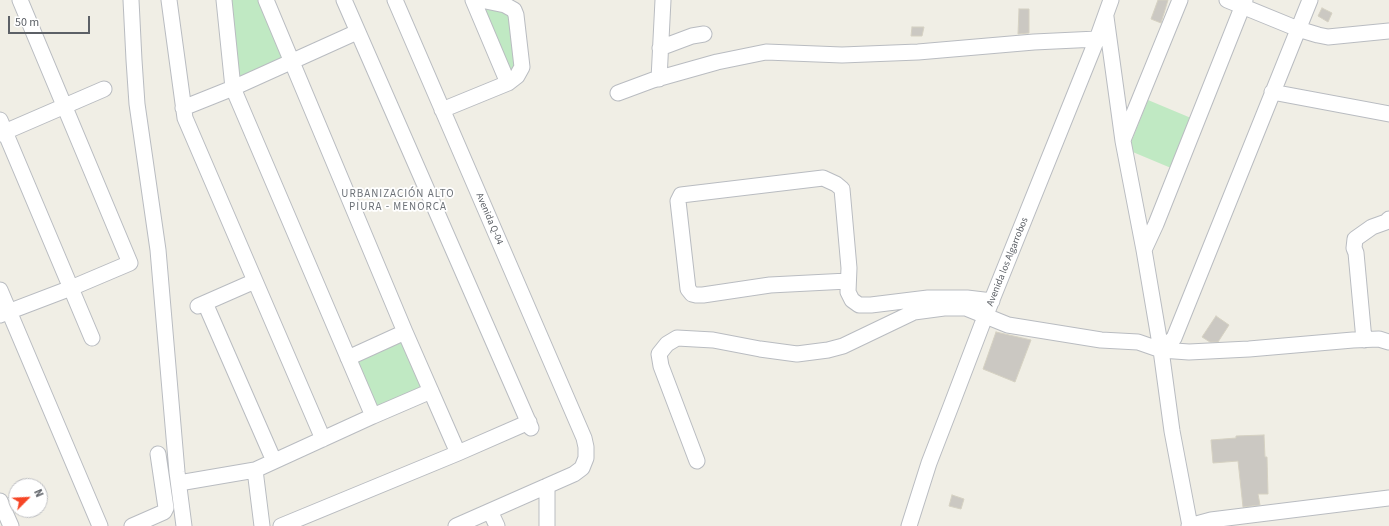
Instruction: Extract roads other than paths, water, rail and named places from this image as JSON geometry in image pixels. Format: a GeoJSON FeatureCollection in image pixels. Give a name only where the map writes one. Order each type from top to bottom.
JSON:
{"type":"FeatureCollection","features":[{"type":"Feature","properties":{"kind":"street"},"geometry":{"type":"LineString","coordinates":[[5,313],[71,288],[130,262],[20,0]]}},
{"type":"Feature","properties":{"kind":"street"},"geometry":{"type":"LineString","coordinates":[[131,0],[138,104],[158,250],[184,526]]}},
{"type":"Feature","properties":{"kind":"street"},"geometry":{"type":"LineString","coordinates":[[169,0],[185,118],[323,439]]}},
{"type":"Feature","properties":{"kind":"street"},"geometry":{"type":"LineString","coordinates":[[224,0],[233,88],[373,416]]}},
{"type":"Feature","properties":{"kind":"street"},"geometry":{"type":"LineString","coordinates":[[266,0],[405,332],[458,453]]}},
{"type":"Feature","properties":{"kind":"street"},"geometry":{"type":"LineString","coordinates":[[281,526],[530,425],[344,0]]}},
{"type":"Feature","properties":{"kind":"street","name":"Avenida Q-04"},"geometry":{"type":"LineString","coordinates":[[395,0],[584,438],[586,447],[586,458],[582,468],[574,474],[456,526]]}},
{"type":"Feature","properties":{"kind":"street"},"geometry":{"type":"LineString","coordinates":[[473,0],[508,83]]}},
{"type":"Feature","properties":{"kind":"street"},"geometry":{"type":"LineString","coordinates":[[442,110],[508,83],[517,76],[522,67],[516,15],[514,10],[505,5],[481,0]]}},
{"type":"Feature","properties":{"kind":"street"},"geometry":{"type":"LineString","coordinates":[[659,79],[663,0]]}},
{"type":"Feature","properties":{"kind":"street"},"geometry":{"type":"LineString","coordinates":[[1123,141],[1180,0]]}},
{"type":"Feature","properties":{"kind":"street"},"geometry":{"type":"LineString","coordinates":[[1226,0],[1243,4],[1298,29],[1328,37],[1389,32]]}},
{"type":"Feature","properties":{"kind":"street"},"geometry":{"type":"LineString","coordinates":[[1161,350],[1174,338],[1277,93],[1298,29],[1310,0]]}},
{"type":"Feature","properties":{"kind":"street"},"geometry":{"type":"LineString","coordinates":[[1144,250],[1156,224],[1243,4]]}},
{"type":"Feature","properties":{"kind":"street"},"geometry":{"type":"LineString","coordinates":[[1106,5],[1123,141],[1144,250],[1161,350],[1172,431],[1190,526],[1211,520],[1389,498]]}},
{"type":"Feature","properties":{"kind":"street","name":"Avenida los Algarrobos"},"geometry":{"type":"LineString","coordinates":[[909,526],[929,463],[1097,39],[1106,5]]}},
{"type":"Feature","properties":{"kind":"street"},"geometry":{"type":"LineString","coordinates":[[183,108],[233,88],[357,32]]}},
{"type":"Feature","properties":{"kind":"street"},"geometry":{"type":"LineString","coordinates":[[660,48],[692,36],[704,34]]}},
{"type":"Feature","properties":{"kind":"street"},"geometry":{"type":"LineString","coordinates":[[618,93],[717,62],[766,52],[842,55],[918,52],[1097,39]]}},
{"type":"Feature","properties":{"kind":"street"},"geometry":{"type":"LineString","coordinates":[[92,338],[2,128],[65,105],[104,88]]}},
{"type":"Feature","properties":{"kind":"street"},"geometry":{"type":"LineString","coordinates":[[1277,93],[1389,114]]}},
{"type":"Feature","properties":{"kind":"street"},"geometry":{"type":"LineString","coordinates":[[848,281],[770,284],[703,295],[692,294],[688,289],[678,201],[681,195],[823,178],[836,184],[842,189],[849,268],[848,292],[852,300],[859,305],[871,305],[928,298],[967,298],[992,301]]}},
{"type":"Feature","properties":{"kind":"street"},"geometry":{"type":"LineString","coordinates":[[1364,340],[1356,253],[1354,248],[1355,239],[1372,227],[1386,222],[1389,219]]}},
{"type":"Feature","properties":{"kind":"street"},"geometry":{"type":"LineString","coordinates":[[255,281],[202,304],[274,461]]}},
{"type":"Feature","properties":{"kind":"street"},"geometry":{"type":"LineString","coordinates":[[0,290],[5,313],[100,526]]}},
{"type":"Feature","properties":{"kind":"street"},"geometry":{"type":"LineString","coordinates":[[697,461],[661,366],[659,354],[667,344],[677,338],[713,340],[797,354],[828,350],[843,346],[914,312],[944,308],[966,308],[1008,325],[1101,340],[1138,342],[1161,350],[1189,352],[1249,349],[1379,339],[1389,342]]}},
{"type":"Feature","properties":{"kind":"street"},"geometry":{"type":"LineString","coordinates":[[348,358],[405,332]]}},
{"type":"Feature","properties":{"kind":"street"},"geometry":{"type":"LineString","coordinates":[[179,483],[255,470],[431,391]]}},
{"type":"Feature","properties":{"kind":"street"},"geometry":{"type":"LineString","coordinates":[[132,526],[164,512],[166,508],[158,454]]}},
{"type":"Feature","properties":{"kind":"street"},"geometry":{"type":"LineString","coordinates":[[255,470],[262,526]]}},
{"type":"Feature","properties":{"kind":"street"},"geometry":{"type":"LineString","coordinates":[[546,486],[547,526]]}},
{"type":"Feature","properties":{"kind":"street"},"geometry":{"type":"LineString","coordinates":[[0,501],[11,526]]}},
{"type":"Feature","properties":{"kind":"street"},"geometry":{"type":"LineString","coordinates":[[490,511],[497,526]]}},
{"type":"Feature","properties":{"kind":"district","name":"URBANIZACIÓN ALTO PIURA - MENORCA"},"geometry":{"type":"Point","coordinates":[398,201]}}]}
